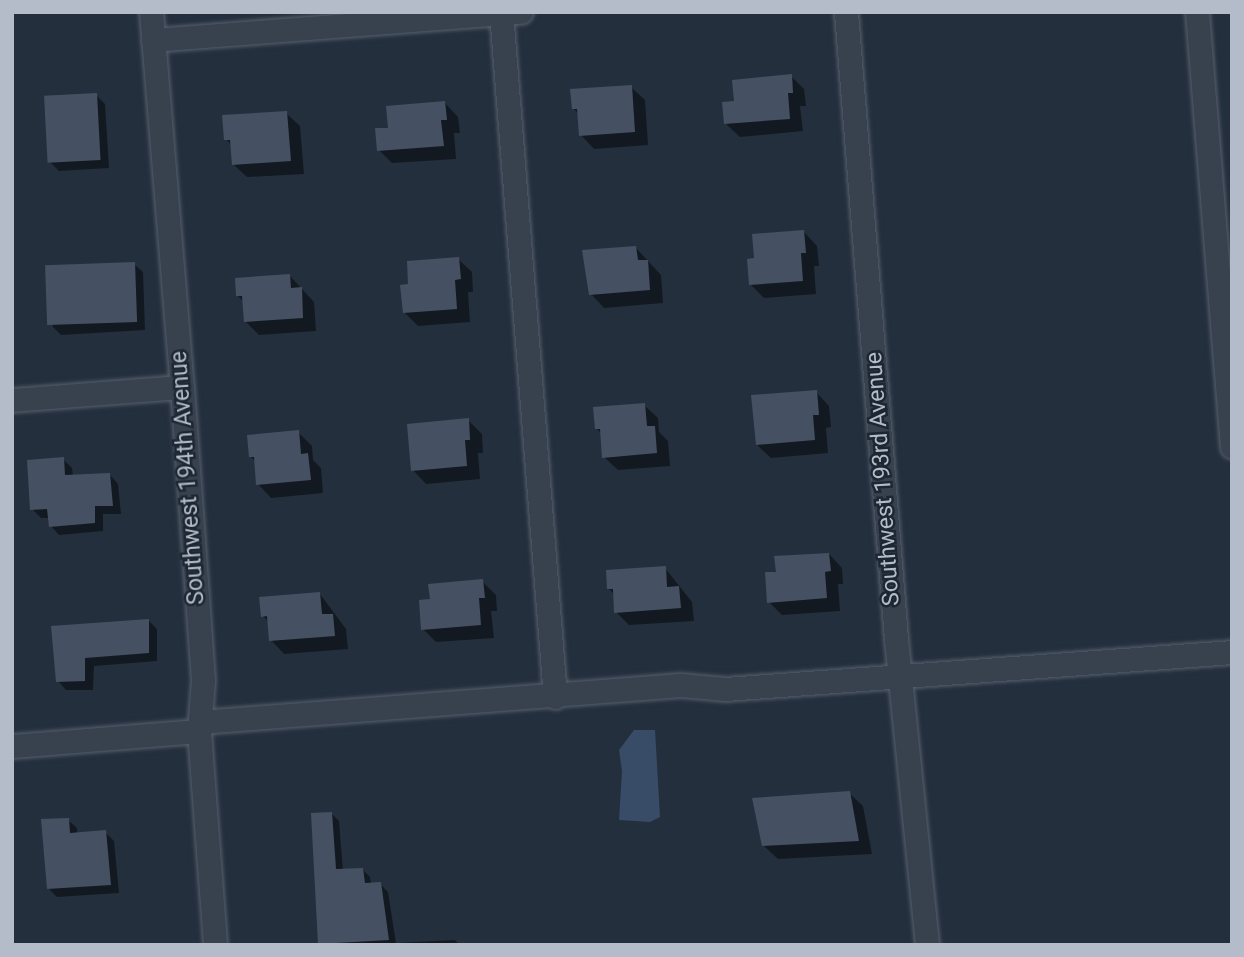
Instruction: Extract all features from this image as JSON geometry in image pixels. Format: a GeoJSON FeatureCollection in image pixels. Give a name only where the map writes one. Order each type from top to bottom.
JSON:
{"type":"FeatureCollection","features":[{"type":"Feature","properties":{"kind":"street","name":"Southwest 194th Avenue"},"geometry":{"type":"LineString","coordinates":[[150,12],[182,387],[203,680],[200,726],[215,945]]}},
{"type":"Feature","properties":{"kind":"street","name":"Southwest 193rd Avenue"},"geometry":{"type":"LineString","coordinates":[[846,12],[900,676],[927,945]]}},
{"type":"Feature","properties":{"kind":"street"},"geometry":{"type":"LineString","coordinates":[[1198,12],[1232,447]]}},
{"type":"Feature","properties":{"kind":"street"},"geometry":{"type":"LineString","coordinates":[[153,40],[508,13],[555,697]]}},
{"type":"Feature","properties":{"kind":"street"},"geometry":{"type":"LineString","coordinates":[[12,400],[182,387]]}},
{"type":"Feature","properties":{"kind":"street"},"geometry":{"type":"LineString","coordinates":[[12,746],[200,726],[681,685],[725,689],[1232,652]]}},
{"type":"Feature","properties":{"kind":"water"},"geometry":{"type":"Polygon","coordinates":[[[634,730],[655,730],[660,817],[650,822],[619,820],[622,771],[619,750],[634,730]]]}},
{"type":"Feature","properties":{"kind":"building"},"geometry":{"type":"Polygon","coordinates":[[[792,74],[793,93],[788,93],[790,119],[724,124],[722,102],[734,101],[732,80],[792,74]]]}},
{"type":"Feature","properties":{"kind":"building"},"geometry":{"type":"Polygon","coordinates":[[[632,85],[635,132],[579,136],[577,109],[572,109],[570,89],[632,85]]]}},
{"type":"Feature","properties":{"kind":"building"},"geometry":{"type":"Polygon","coordinates":[[[97,93],[101,160],[48,163],[44,96],[97,93]]]}},
{"type":"Feature","properties":{"kind":"building"},"geometry":{"type":"Polygon","coordinates":[[[445,101],[447,120],[441,120],[444,146],[377,151],[375,128],[388,128],[386,106],[445,101]]]}},
{"type":"Feature","properties":{"kind":"building"},"geometry":{"type":"Polygon","coordinates":[[[287,111],[291,161],[232,165],[230,140],[224,140],[222,115],[287,111]]]}},
{"type":"Feature","properties":{"kind":"building"},"geometry":{"type":"Polygon","coordinates":[[[804,230],[806,253],[801,253],[803,281],[749,285],[747,259],[754,258],[752,234],[804,230]]]}},
{"type":"Feature","properties":{"kind":"building"},"geometry":{"type":"Polygon","coordinates":[[[636,246],[638,260],[648,260],[650,290],[589,295],[582,250],[636,246]]]}},
{"type":"Feature","properties":{"kind":"building"},"geometry":{"type":"Polygon","coordinates":[[[459,257],[461,279],[455,280],[457,309],[403,313],[400,285],[408,284],[407,261],[459,257]]]}},
{"type":"Feature","properties":{"kind":"building"},"geometry":{"type":"Polygon","coordinates":[[[135,262],[137,322],[47,325],[45,265],[135,262]]]}},
{"type":"Feature","properties":{"kind":"building"},"geometry":{"type":"Polygon","coordinates":[[[290,274],[291,288],[302,287],[303,318],[244,322],[242,296],[236,296],[235,278],[290,274]]]}},
{"type":"Feature","properties":{"kind":"building"},"geometry":{"type":"Polygon","coordinates":[[[817,390],[819,415],[813,415],[815,440],[756,445],[751,395],[817,390]]]}},
{"type":"Feature","properties":{"kind":"building"},"geometry":{"type":"Polygon","coordinates":[[[645,403],[647,426],[655,426],[657,453],[602,458],[600,429],[595,429],[593,407],[645,403]]]}},
{"type":"Feature","properties":{"kind":"building"},"geometry":{"type":"Polygon","coordinates":[[[469,418],[470,440],[465,440],[467,466],[411,471],[407,424],[469,418]]]}},
{"type":"Feature","properties":{"kind":"building"},"geometry":{"type":"Polygon","coordinates":[[[299,430],[301,454],[308,453],[311,480],[256,485],[254,457],[249,457],[247,435],[299,430]]]}},
{"type":"Feature","properties":{"kind":"building"},"geometry":{"type":"Polygon","coordinates":[[[64,457],[65,475],[110,473],[113,506],[95,506],[95,523],[49,527],[47,509],[30,510],[27,460],[64,457]]]}},
{"type":"Feature","properties":{"kind":"building"},"geometry":{"type":"Polygon","coordinates":[[[829,553],[831,571],[825,572],[827,598],[767,603],[765,572],[776,572],[774,556],[829,553]]]}},
{"type":"Feature","properties":{"kind":"building"},"geometry":{"type":"Polygon","coordinates":[[[666,566],[667,587],[679,586],[681,608],[614,613],[613,589],[607,589],[606,570],[666,566]]]}},
{"type":"Feature","properties":{"kind":"building"},"geometry":{"type":"Polygon","coordinates":[[[483,579],[485,598],[479,598],[481,625],[421,630],[419,600],[430,599],[428,584],[483,579]]]}},
{"type":"Feature","properties":{"kind":"building"},"geometry":{"type":"Polygon","coordinates":[[[320,592],[322,614],[333,614],[335,636],[269,641],[267,616],[261,617],[259,597],[320,592]]]}},
{"type":"Feature","properties":{"kind":"building"},"geometry":{"type":"Polygon","coordinates":[[[149,619],[149,653],[85,658],[85,681],[56,682],[51,626],[149,619]]]}},
{"type":"Feature","properties":{"kind":"building"},"geometry":{"type":"Polygon","coordinates":[[[850,791],[859,841],[762,846],[752,798],[850,791]]]}},
{"type":"Feature","properties":{"kind":"building"},"geometry":{"type":"Polygon","coordinates":[[[332,812],[336,869],[363,868],[365,883],[381,882],[389,940],[318,944],[311,813],[332,812]]]}},
{"type":"Feature","properties":{"kind":"building"},"geometry":{"type":"Polygon","coordinates":[[[69,818],[70,833],[106,830],[111,885],[47,889],[41,819],[69,818]]]}}]}
